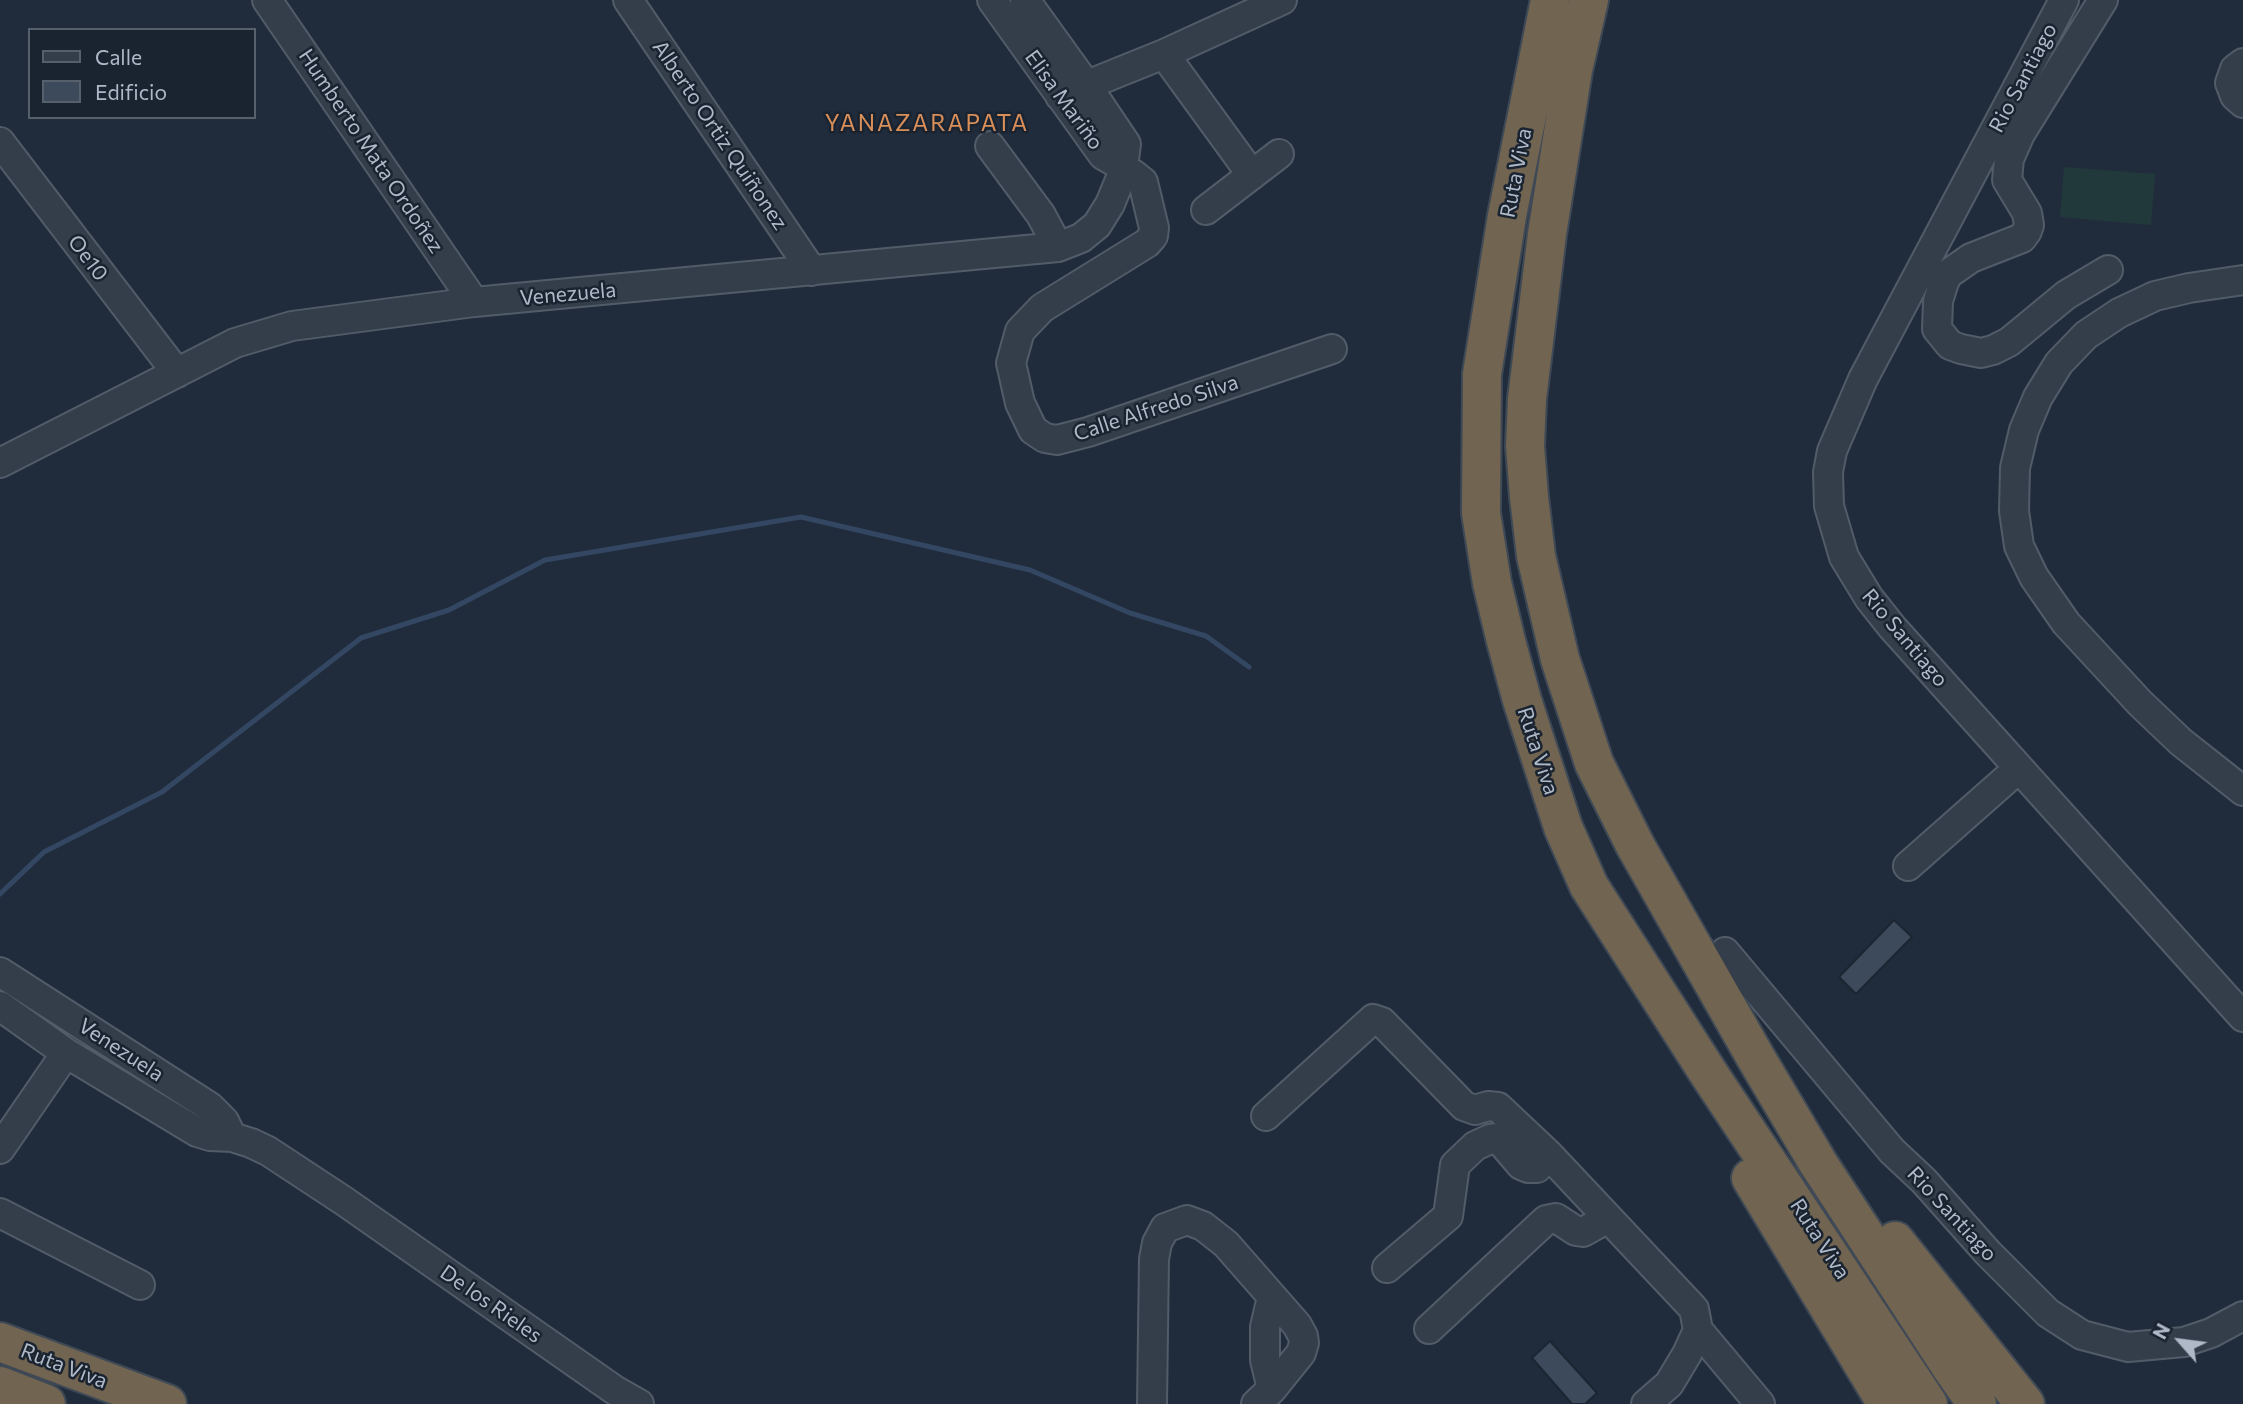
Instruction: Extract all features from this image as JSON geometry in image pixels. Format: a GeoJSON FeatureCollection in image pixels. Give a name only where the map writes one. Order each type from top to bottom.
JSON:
{"type":"FeatureCollection","features":[{"type":"Feature","properties":{"kind":"highway","name":"Ruta Viva"},"geometry":{"type":"LineString","coordinates":[[1550,0],[1507,216],[1482,374],[1480,513],[1492,583],[1506,641],[1563,827],[1589,886],[1709,1074],[1928,1404]]}},
{"type":"Feature","properties":{"kind":"highway","name":"Ruta Viva"},"geometry":{"type":"LineString","coordinates":[[1589,0],[1573,70],[1551,207],[1527,399],[1525,446],[1536,556],[1560,659],[1594,763],[1635,845],[1818,1163],[1977,1404]]}},
{"type":"Feature","properties":{"kind":"highway"},"geometry":{"type":"LineString","coordinates":[[1709,1074],[1713,1107],[1737,1155],[1887,1404]]}},
{"type":"Feature","properties":{"kind":"highway"},"geometry":{"type":"LineString","coordinates":[[1818,1163],[1845,1181],[1861,1198],[2025,1404]]}},
{"type":"Feature","properties":{"kind":"highway","name":"Ruta Viva"},"geometry":{"type":"LineString","coordinates":[[0,1342],[167,1404]]}},
{"type":"Feature","properties":{"kind":"highway","name":"Ruta Viva"},"geometry":{"type":"LineString","coordinates":[[0,1386],[46,1404]]}},
{"type":"Feature","properties":{"kind":"street","name":"Humberto Mata Ordoñez"},"geometry":{"type":"LineString","coordinates":[[267,0],[474,302]]}},
{"type":"Feature","properties":{"kind":"street","name":"Alberto Ortiz Quiñonez"},"geometry":{"type":"LineString","coordinates":[[628,0],[812,271]]}},
{"type":"Feature","properties":{"kind":"street","name":"Elisa Mariño"},"geometry":{"type":"LineString","coordinates":[[992,0],[1104,155],[1123,171]]}},
{"type":"Feature","properties":{"kind":"street","name":"Elisa Mariño"},"geometry":{"type":"LineString","coordinates":[[1025,0],[1126,144],[1123,171]]}},
{"type":"Feature","properties":{"kind":"street"},"geometry":{"type":"LineString","coordinates":[[1060,96],[1164,54],[1282,0]]}},
{"type":"Feature","properties":{"kind":"street","name":"Rio Santiago"},"geometry":{"type":"LineString","coordinates":[[2064,0],[1863,379],[1832,451],[1828,472],[1829,506],[1844,557],[1869,598],[1892,627],[2243,1017]]}},
{"type":"Feature","properties":{"kind":"street"},"geometry":{"type":"LineString","coordinates":[[2103,0],[2020,134],[2009,159],[2007,180],[2026,213],[2029,225],[2027,231],[2022,238],[1971,258],[1948,275],[1938,301],[1937,329],[1950,345],[1981,353],[1993,350],[2009,342],[2066,295],[2108,270]]}},
{"type":"Feature","properties":{"kind":"street"},"geometry":{"type":"LineString","coordinates":[[1164,54],[1252,175]]}},
{"type":"Feature","properties":{"kind":"street"},"geometry":{"type":"LineString","coordinates":[[2243,63],[2235,69],[2230,83],[2235,96],[2243,103]]}},
{"type":"Feature","properties":{"kind":"street","name":"Oe10"},"geometry":{"type":"LineString","coordinates":[[0,142],[177,373]]}},
{"type":"Feature","properties":{"kind":"street"},"geometry":{"type":"LineString","coordinates":[[990,146],[1041,215],[1058,247]]}},
{"type":"Feature","properties":{"kind":"street"},"geometry":{"type":"LineString","coordinates":[[1206,210],[1279,154]]}},
{"type":"Feature","properties":{"kind":"street","name":"Venezuela"},"geometry":{"type":"LineString","coordinates":[[0,463],[235,343],[292,326],[474,302],[1058,247],[1081,238],[1097,225],[1110,204],[1123,171]]}},
{"type":"Feature","properties":{"kind":"street","name":"Calle Alfredo Silva"},"geometry":{"type":"LineString","coordinates":[[1123,171],[1143,181],[1154,228],[1153,236],[1147,243],[1042,309],[1020,331],[1012,363],[1020,403],[1033,430],[1045,438],[1057,440],[1088,432],[1332,349]]}},
{"type":"Feature","properties":{"kind":"street"},"geometry":{"type":"LineString","coordinates":[[2243,280],[2155,296],[2119,313],[2086,335],[2059,363],[2038,397],[2024,430],[2014,468],[2014,511],[2019,546],[2034,577],[2066,623],[2148,711],[2181,742],[2243,792]]}},
{"type":"Feature","properties":{"kind":"street"},"geometry":{"type":"LineString","coordinates":[[1908,866],[2019,768]]}},
{"type":"Feature","properties":{"kind":"street","name":"Rio Santiago"},"geometry":{"type":"LineString","coordinates":[[1725,952],[1892,1151],[1924,1181],[1988,1253],[2048,1313],[2082,1335],[2128,1347],[2184,1342],[2211,1333],[2243,1316]]}},
{"type":"Feature","properties":{"kind":"street","name":"Venezuela"},"geometry":{"type":"LineString","coordinates":[[0,972],[211,1107],[224,1121],[232,1137]]}},
{"type":"Feature","properties":{"kind":"street","name":"De los Rieles"},"geometry":{"type":"LineString","coordinates":[[0,1006],[66,1053],[197,1132],[210,1136],[232,1137],[268,1152],[344,1201],[616,1391],[639,1404]]}},
{"type":"Feature","properties":{"kind":"street"},"geometry":{"type":"LineString","coordinates":[[1266,1116],[1373,1019],[1382,1022],[1464,1106],[1475,1110],[1488,1106],[1498,1107],[1549,1155],[1694,1309],[1698,1331],[1760,1404]]}},
{"type":"Feature","properties":{"kind":"street"},"geometry":{"type":"LineString","coordinates":[[0,1149],[66,1053]]}},
{"type":"Feature","properties":{"kind":"street"},"geometry":{"type":"LineString","coordinates":[[1387,1268],[1448,1216],[1455,1165],[1475,1146],[1498,1138],[1521,1165],[1528,1168],[1537,1168],[1549,1155]]}},
{"type":"Feature","properties":{"kind":"street"},"geometry":{"type":"LineString","coordinates":[[0,1213],[140,1285]]}},
{"type":"Feature","properties":{"kind":"street"},"geometry":{"type":"LineString","coordinates":[[1429,1329],[1546,1220],[1556,1218],[1583,1233],[1608,1218]]}},
{"type":"Feature","properties":{"kind":"street"},"geometry":{"type":"LineString","coordinates":[[1152,1404],[1154,1259],[1157,1244],[1166,1228],[1187,1220],[1203,1226],[1226,1244],[1297,1325],[1304,1343],[1301,1353],[1264,1397]]}},
{"type":"Feature","properties":{"kind":"street"},"geometry":{"type":"LineString","coordinates":[[1264,1397],[1265,1327],[1272,1297]]}},
{"type":"Feature","properties":{"kind":"street"},"geometry":{"type":"LineString","coordinates":[[1646,1404],[1669,1384],[1698,1331]]}},
{"type":"Feature","properties":{"kind":"green space"},"geometry":{"type":"Polygon","coordinates":[[[2064,167],[2155,174],[2151,225],[2060,217],[2064,167]]]}},
{"type":"Feature","properties":{"kind":"building"},"geometry":{"type":"Polygon","coordinates":[[[1894,920],[1912,937],[1856,994],[1839,977],[1894,920]]]}},
{"type":"Feature","properties":{"kind":"building"},"geometry":{"type":"Polygon","coordinates":[[[1550,1341],[1597,1393],[1585,1404],[1572,1404],[1532,1358],[1550,1341]]]}},
{"type":"Feature","properties":{"kind":"waterway"},"geometry":{"type":"LineString","coordinates":[[0,894],[44,852],[162,792],[361,638],[449,610],[545,560],[801,517],[1030,570],[1130,613],[1206,636],[1249,667]]}},
{"type":"Feature","properties":{"kind":"district","name":"YANAZARAPATA"},"geometry":{"type":"Point","coordinates":[927,123]}}]}
